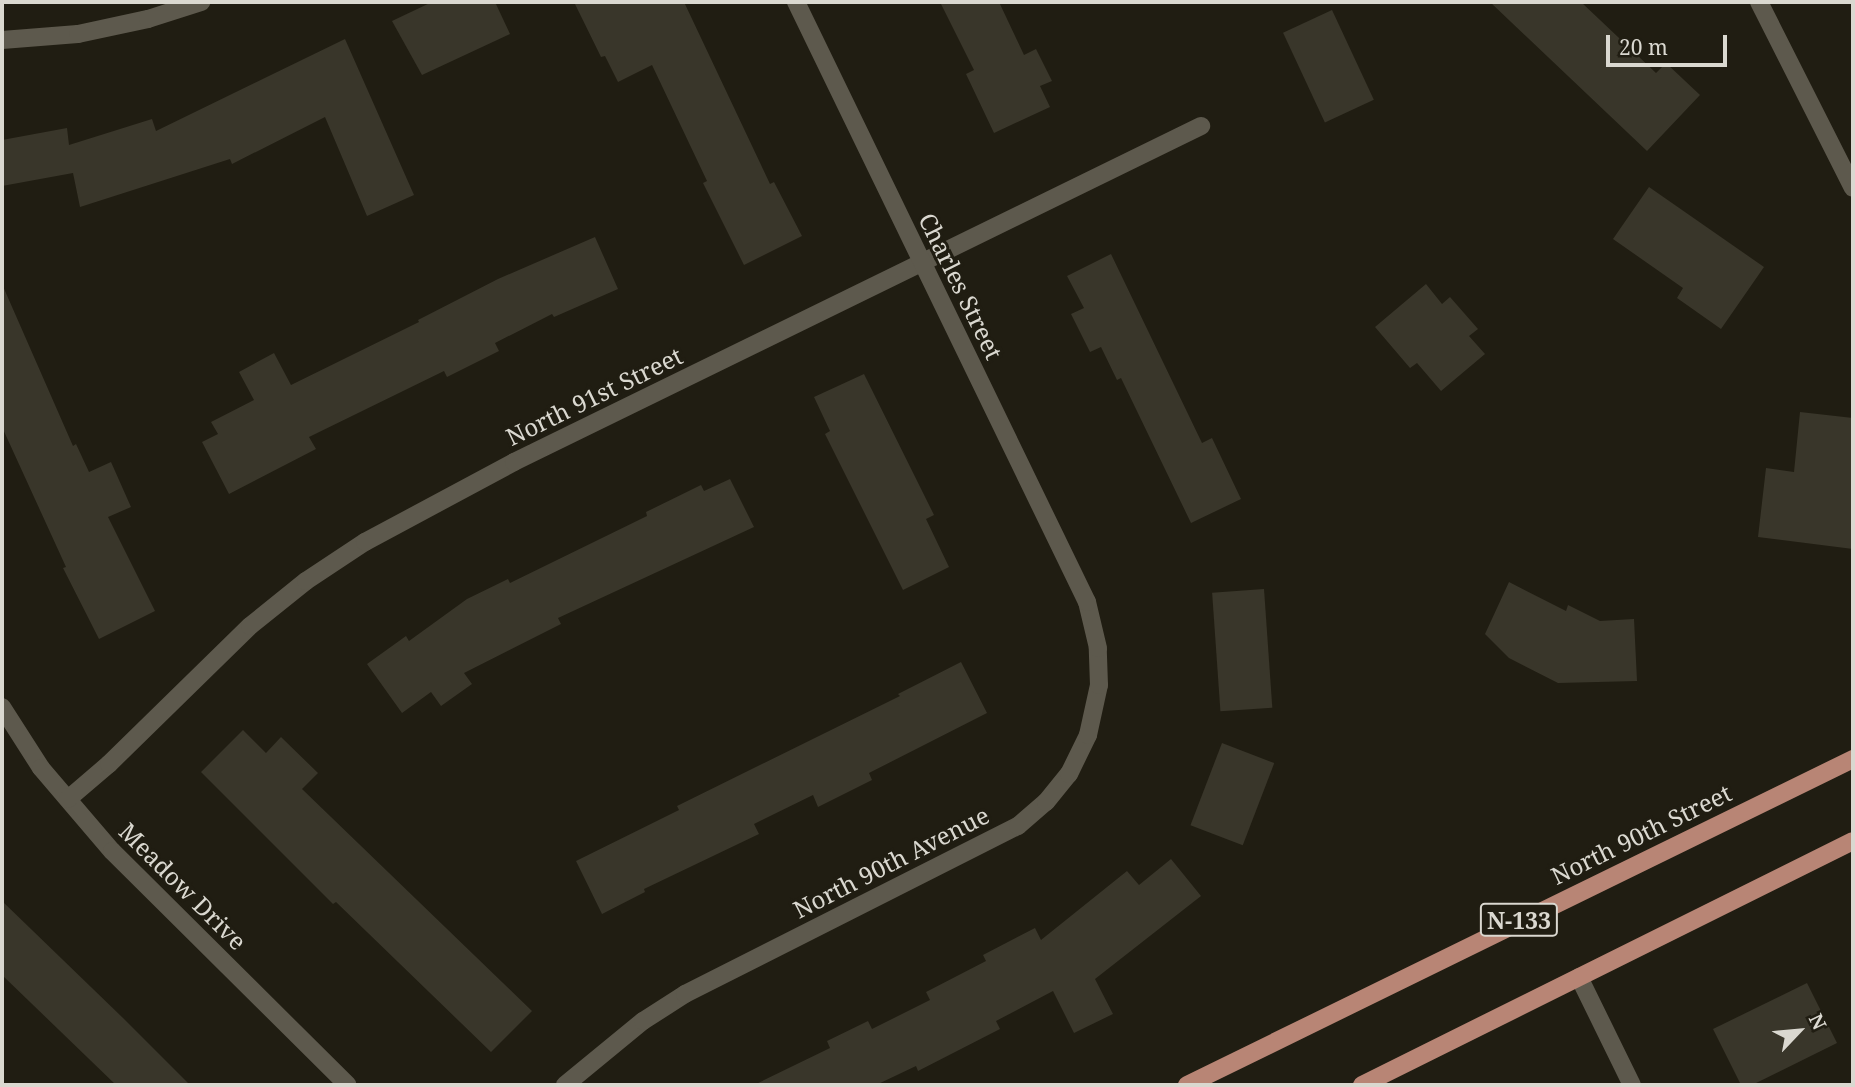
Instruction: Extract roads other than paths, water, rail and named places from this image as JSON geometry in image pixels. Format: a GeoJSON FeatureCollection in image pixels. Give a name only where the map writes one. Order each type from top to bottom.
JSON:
{"type":"FeatureCollection","features":[{"type":"Feature","properties":{"kind":"main road","name":"North 90th Street"},"geometry":{"type":"LineString","coordinates":[[1187,1085],[1853,759]]}},
{"type":"Feature","properties":{"kind":"main road"},"geometry":{"type":"LineString","coordinates":[[1362,1085],[1853,841]]}},
{"type":"Feature","properties":{"kind":"street"},"geometry":{"type":"LineString","coordinates":[[2,40],[78,34],[148,19],[201,2]]}},
{"type":"Feature","properties":{"kind":"street","name":"Charles Street"},"geometry":{"type":"LineString","coordinates":[[796,2],[1082,591]]}},
{"type":"Feature","properties":{"kind":"street"},"geometry":{"type":"LineString","coordinates":[[1759,2],[1853,188]]}},
{"type":"Feature","properties":{"kind":"street","name":"North 91st Street"},"geometry":{"type":"LineString","coordinates":[[68,799],[109,764],[250,626],[306,581],[365,542],[514,462],[1201,126]]}},
{"type":"Feature","properties":{"kind":"street","name":"North 90th Avenue"},"geometry":{"type":"LineString","coordinates":[[565,1085],[643,1021],[685,994],[1018,826],[1046,802],[1069,774],[1088,735],[1099,685],[1098,648],[1082,591]]}},
{"type":"Feature","properties":{"kind":"street","name":"Meadow Drive"},"geometry":{"type":"LineString","coordinates":[[2,706],[41,768],[112,852],[348,1085]]}},
{"type":"Feature","properties":{"kind":"street"},"geometry":{"type":"LineString","coordinates":[[1579,977],[1632,1085]]}}]}
